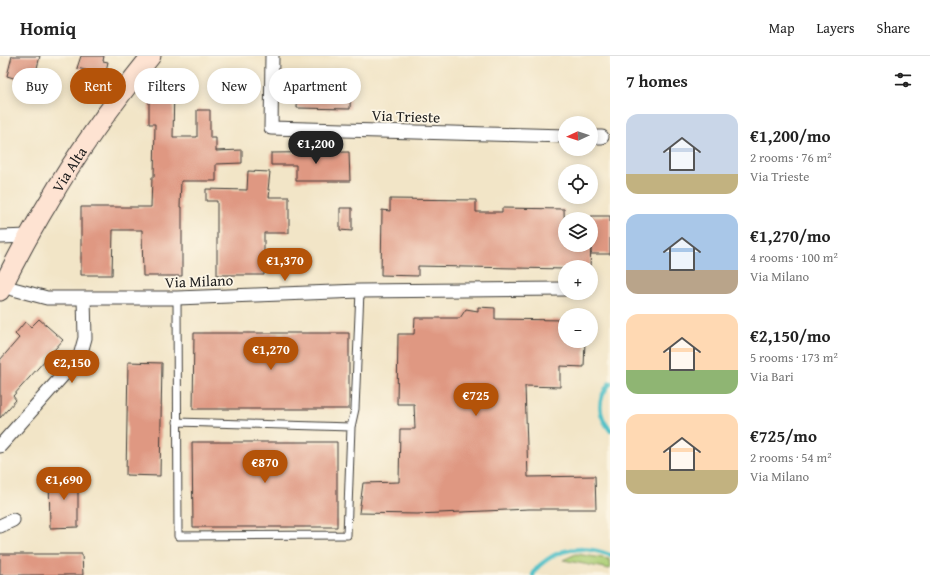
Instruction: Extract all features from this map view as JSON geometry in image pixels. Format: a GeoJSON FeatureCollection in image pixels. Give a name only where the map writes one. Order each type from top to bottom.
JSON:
{"type":"FeatureCollection","features":[{"type":"Feature","properties":{"kind":"main road","name":"Via Alta"},"geometry":{"type":"LineString","coordinates":[[1,288],[48,202],[83,147],[120,94],[150,56]]}},
{"type":"Feature","properties":{"kind":"street","name":"Via Trieste"},"geometry":{"type":"LineString","coordinates":[[272,56],[271,128],[558,136]]}},
{"type":"Feature","properties":{"kind":"street"},"geometry":{"type":"LineString","coordinates":[[0,237],[30,236]]}},
{"type":"Feature","properties":{"kind":"street","name":"Via Milano"},"geometry":{"type":"LineString","coordinates":[[1,288],[47,298],[177,298],[360,291],[558,289]]}},
{"type":"Feature","properties":{"kind":"street"},"geometry":{"type":"LineString","coordinates":[[0,446],[80,356],[84,338],[84,298]]}},
{"type":"Feature","properties":{"kind":"street"},"geometry":{"type":"LineString","coordinates":[[0,526],[13,520]]}},
{"type":"Feature","properties":{"kind":"lane"},"geometry":{"type":"LineString","coordinates":[[177,298],[178,536],[347,535],[351,426],[356,409],[360,291]]}},
{"type":"Feature","properties":{"kind":"lane"},"geometry":{"type":"LineString","coordinates":[[177,422],[351,426]]}},
{"type":"Feature","properties":{"kind":"green space"},"geometry":{"type":"Polygon","coordinates":[[[576,554],[609,559],[610,569],[563,560],[576,554]]]}},
{"type":"Feature","properties":{"kind":"building"},"geometry":{"type":"Polygon","coordinates":[[[12,56],[40,56],[37,68],[12,68],[12,78],[7,76],[12,56]]]}},
{"type":"Feature","properties":{"kind":"building"},"geometry":{"type":"Polygon","coordinates":[[[81,56],[104,56],[103,61],[108,62],[107,68],[77,68],[81,56]]]}},
{"type":"Feature","properties":{"kind":"building"},"geometry":{"type":"Polygon","coordinates":[[[149,104],[174,104],[173,137],[197,137],[197,110],[210,110],[210,138],[216,138],[216,151],[242,150],[242,163],[216,164],[216,181],[181,181],[180,207],[182,207],[182,276],[143,276],[142,230],[113,230],[112,275],[81,275],[81,207],[151,207],[152,177],[154,177],[155,124],[149,124],[149,104]]]}},
{"type":"Feature","properties":{"kind":"building"},"geometry":{"type":"Polygon","coordinates":[[[297,104],[350,104],[350,109],[297,108],[297,104]]]}},
{"type":"Feature","properties":{"kind":"building"},"geometry":{"type":"Polygon","coordinates":[[[349,152],[350,181],[296,181],[296,165],[271,165],[271,153],[349,152]]]}},
{"type":"Feature","properties":{"kind":"building"},"geometry":{"type":"Polygon","coordinates":[[[248,171],[270,172],[268,190],[270,190],[269,197],[289,197],[289,233],[264,233],[264,275],[217,275],[217,201],[206,201],[206,189],[247,190],[248,171]]]}},
{"type":"Feature","properties":{"kind":"building"},"geometry":{"type":"Polygon","coordinates":[[[390,199],[476,200],[476,212],[502,212],[502,208],[564,209],[564,212],[558,212],[558,252],[591,252],[590,260],[558,260],[558,269],[418,266],[418,276],[381,275],[382,210],[390,211],[390,199]]]}},
{"type":"Feature","properties":{"kind":"building"},"geometry":{"type":"Polygon","coordinates":[[[340,208],[352,208],[352,231],[340,230],[340,208]]]}},
{"type":"Feature","properties":{"kind":"building"},"geometry":{"type":"Polygon","coordinates":[[[598,216],[610,216],[610,254],[591,254],[591,252],[598,252],[598,216]]]}},
{"type":"Feature","properties":{"kind":"building"},"geometry":{"type":"Polygon","coordinates":[[[478,307],[495,308],[495,319],[558,320],[558,348],[585,348],[584,367],[560,366],[560,387],[525,386],[528,477],[595,476],[596,509],[529,509],[417,514],[359,513],[363,483],[399,482],[400,429],[415,429],[414,404],[397,404],[398,334],[414,334],[415,318],[460,318],[466,309],[478,311],[478,307]]]}},
{"type":"Feature","properties":{"kind":"building"},"geometry":{"type":"Polygon","coordinates":[[[39,319],[63,340],[13,396],[16,400],[0,418],[0,360],[19,338],[15,334],[25,322],[31,327],[39,319]]]}},
{"type":"Feature","properties":{"kind":"building"},"geometry":{"type":"Polygon","coordinates":[[[194,333],[349,333],[349,409],[193,409],[194,333]]]}},
{"type":"Feature","properties":{"kind":"building"},"geometry":{"type":"Polygon","coordinates":[[[128,362],[162,363],[160,476],[126,475],[128,362]]]}},
{"type":"Feature","properties":{"kind":"building"},"geometry":{"type":"Polygon","coordinates":[[[192,442],[337,442],[337,527],[193,527],[192,442]]]}},
{"type":"Feature","properties":{"kind":"building"},"geometry":{"type":"Polygon","coordinates":[[[49,474],[78,474],[78,527],[50,528],[49,474]]]}},
{"type":"Feature","properties":{"kind":"building"},"geometry":{"type":"Polygon","coordinates":[[[0,554],[82,554],[83,575],[0,575],[0,554]]]}},
{"type":"Feature","properties":{"kind":"waterway"},"geometry":{"type":"LineString","coordinates":[[610,383],[603,395],[600,406],[603,418],[610,430]]}},
{"type":"Feature","properties":{"kind":"waterway"},"geometry":{"type":"LineString","coordinates":[[533,575],[541,564],[548,559],[570,550],[586,549],[610,555]]}}]}
